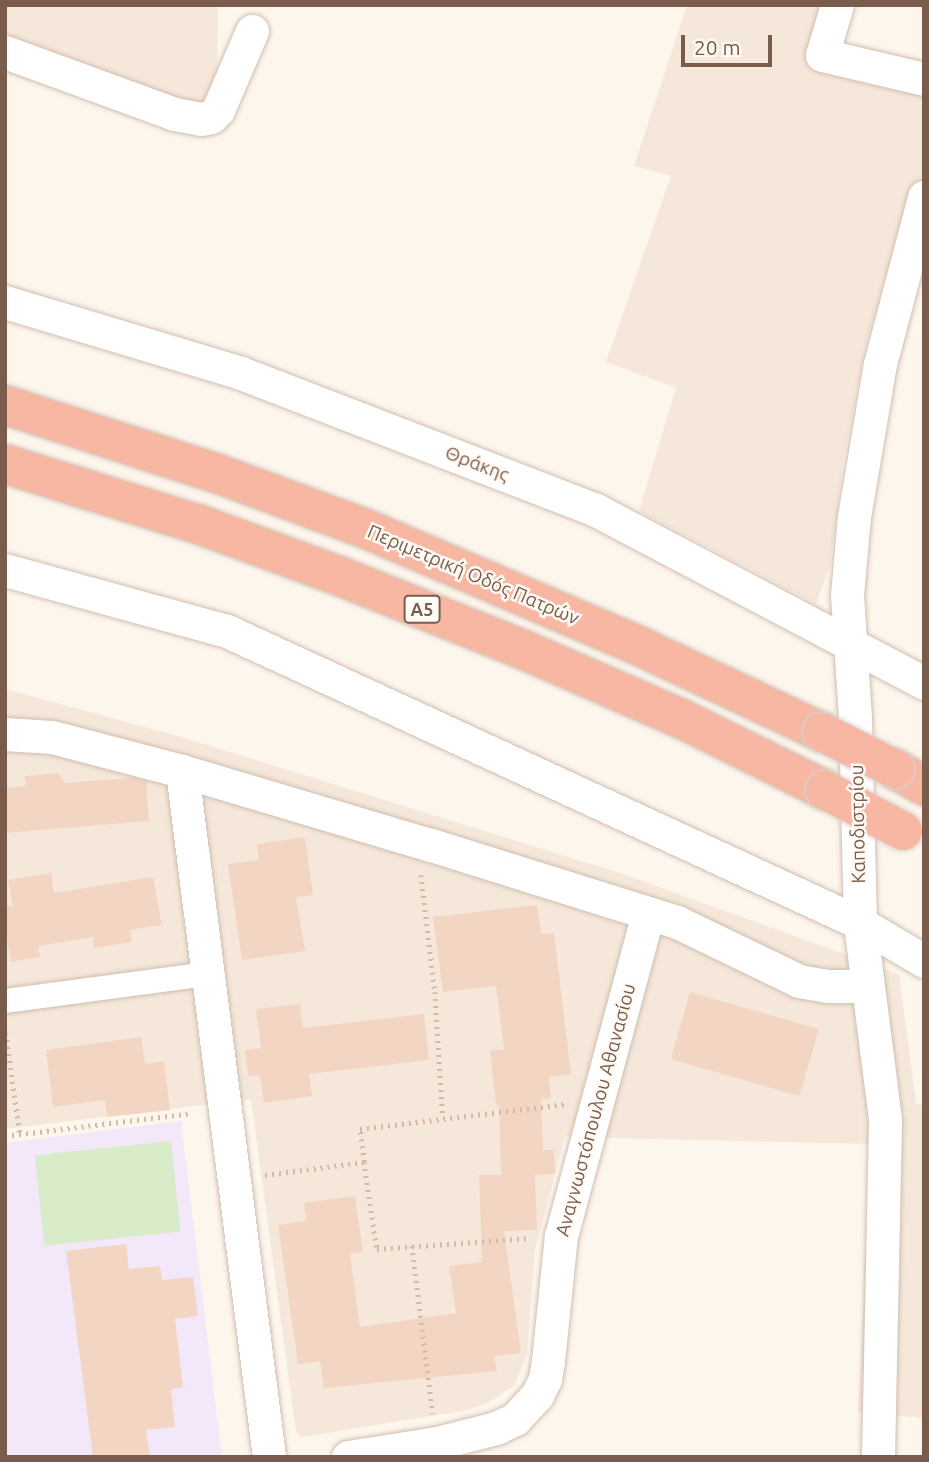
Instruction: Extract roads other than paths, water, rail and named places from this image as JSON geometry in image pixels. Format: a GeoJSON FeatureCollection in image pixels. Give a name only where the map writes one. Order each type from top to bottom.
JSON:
{"type":"FeatureCollection","features":[{"type":"Feature","properties":{"kind":"highway","name":"Περιμετρική Οδός Πατρών"},"geometry":{"type":"LineString","coordinates":[[5,405],[216,473],[364,528],[639,646],[822,732],[909,777]]}},
{"type":"Feature","properties":{"kind":"highway","name":"Α5"},"geometry":{"type":"LineString","coordinates":[[5,464],[198,524],[401,601],[682,719],[913,837]]}},
{"type":"Feature","properties":{"kind":"street"},"geometry":{"type":"LineString","coordinates":[[837,5],[822,55],[924,79]]}},
{"type":"Feature","properties":{"kind":"street"},"geometry":{"type":"LineString","coordinates":[[5,52],[174,114],[201,119],[211,117],[218,110],[252,30]]}},
{"type":"Feature","properties":{"kind":"street","name":"Καποδιστρίου"},"geometry":{"type":"LineString","coordinates":[[877,1457],[886,1147],[879,1064],[860,923],[855,718],[847,595],[854,517],[880,364],[924,198]]}},
{"type":"Feature","properties":{"kind":"street","name":"Θράκης"},"geometry":{"type":"LineString","coordinates":[[5,302],[241,373],[596,510],[924,683]]}},
{"type":"Feature","properties":{"kind":"street"},"geometry":{"type":"LineString","coordinates":[[5,570],[227,631],[860,923],[924,961]]}},
{"type":"Feature","properties":{"kind":"street"},"geometry":{"type":"LineString","coordinates":[[5,734],[52,737],[182,771],[417,842],[699,932],[799,981],[828,986],[867,986]]}},
{"type":"Feature","properties":{"kind":"street"},"geometry":{"type":"LineString","coordinates":[[182,771],[269,1457]]}},
{"type":"Feature","properties":{"kind":"street","name":"Αναγνωστόπουλου Αθανασίου"},"geometry":{"type":"LineString","coordinates":[[348,1457],[437,1443],[496,1428],[515,1419],[537,1395],[545,1379],[548,1361],[561,1236],[648,914]]}},
{"type":"Feature","properties":{"kind":"street"},"geometry":{"type":"LineString","coordinates":[[5,1001],[207,974]]}}]}
